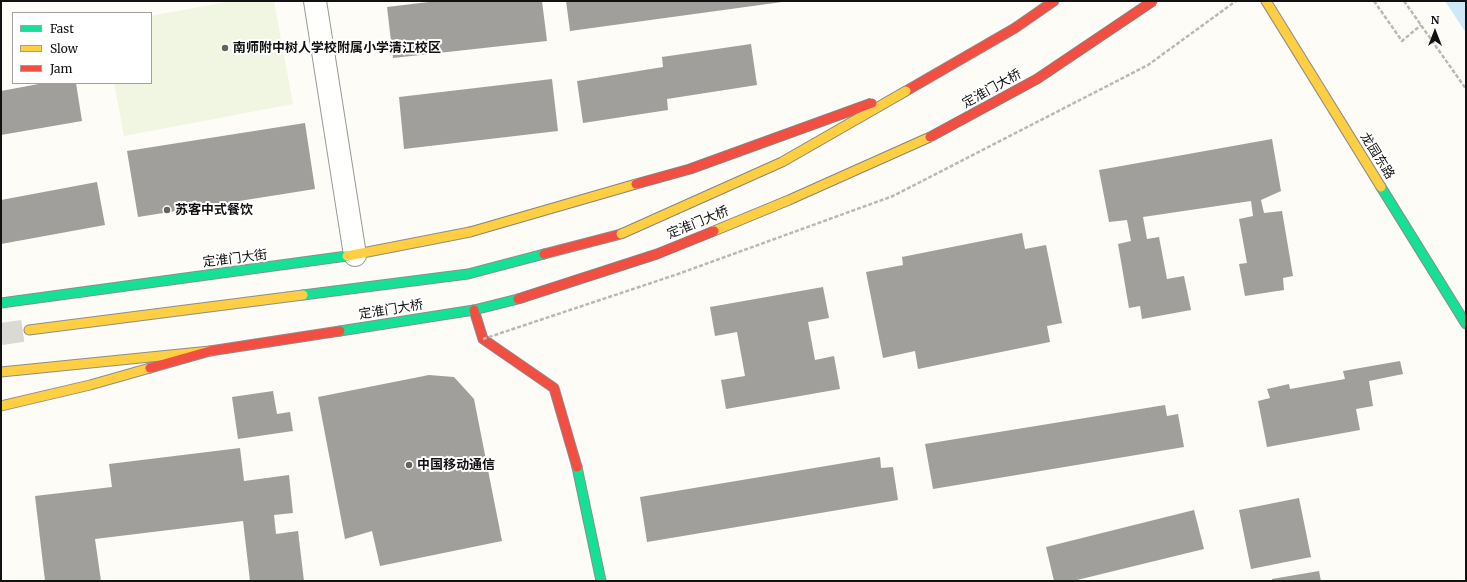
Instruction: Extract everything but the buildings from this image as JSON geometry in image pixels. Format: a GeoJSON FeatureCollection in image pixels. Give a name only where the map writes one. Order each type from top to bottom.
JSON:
{"type":"FeatureCollection","features":[{"type":"Feature","properties":{"kind":"main road"},"geometry":{"type":"LineString","coordinates":[[29,330],[468,274],[621,234],[782,162],[1015,28],[1054,1]]}},
{"type":"Feature","properties":{"kind":"main road","name":"定淮门大桥"},"geometry":{"type":"LineString","coordinates":[[210,352],[474,310],[518,299],[656,254],[789,200],[921,142],[1037,79],[1153,1]]}},
{"type":"Feature","properties":{"kind":"main road","name":"龙园东路"},"geometry":{"type":"LineString","coordinates":[[1266,1],[1466,324]]}},
{"type":"Feature","properties":{"kind":"main road","name":"定淮门大街"},"geometry":{"type":"LineString","coordinates":[[1,303],[355,255],[470,232],[690,169],[906,92]]}},
{"type":"Feature","properties":{"kind":"main road"},"geometry":{"type":"LineString","coordinates":[[474,310],[483,339],[554,388],[578,470],[601,581]]}},
{"type":"Feature","properties":{"kind":"main road"},"geometry":{"type":"LineString","coordinates":[[1,372],[210,352]]}},
{"type":"Feature","properties":{"kind":"main road"},"geometry":{"type":"LineString","coordinates":[[1,406],[90,385],[210,352]]}},
{"type":"Feature","properties":{"kind":"street"},"geometry":{"type":"LineString","coordinates":[[315,1],[355,255]]}},
{"type":"Feature","properties":{"kind":"path"},"geometry":{"type":"LineString","coordinates":[[1374,1],[1402,41],[1421,25]]}},
{"type":"Feature","properties":{"kind":"path"},"geometry":{"type":"LineString","coordinates":[[1404,1],[1466,89]]}},
{"type":"Feature","properties":{"kind":"green space","name":"南师附中树人学校附属小学清江校区"},"geometry":{"type":"Polygon","coordinates":[[[232,1],[274,1],[293,104],[124,136],[114,84],[152,84],[152,16],[232,1]]]}},
{"type":"Feature","properties":{"kind":"water"},"geometry":{"type":"Polygon","coordinates":[[[1445,1],[1466,1],[1466,33],[1445,1]]]}},
{"type":"Feature","properties":{"kind":"tunnel"},"geometry":{"type":"LineString","coordinates":[[1,334],[29,330]]}},
{"type":"Feature","properties":{"kind":"traffic: fast"},"geometry":{"type":"LineString","coordinates":[[1381,187],[1466,324]]}},
{"type":"Feature","properties":{"kind":"traffic: fast"},"geometry":{"type":"LineString","coordinates":[[303,295],[468,274],[544,254]]}},
{"type":"Feature","properties":{"kind":"traffic: fast"},"geometry":{"type":"LineString","coordinates":[[1,303],[347,256]]}},
{"type":"Feature","properties":{"kind":"traffic: fast"},"geometry":{"type":"LineString","coordinates":[[340,331],[474,310],[518,299]]}},
{"type":"Feature","properties":{"kind":"traffic: fast"},"geometry":{"type":"LineString","coordinates":[[577,467],[601,581]]}},
{"type":"Feature","properties":{"kind":"traffic: slow"},"geometry":{"type":"LineString","coordinates":[[1266,1],[1381,187]]}},
{"type":"Feature","properties":{"kind":"traffic: slow"},"geometry":{"type":"LineString","coordinates":[[621,234],[782,162],[906,91]]}},
{"type":"Feature","properties":{"kind":"traffic: slow"},"geometry":{"type":"LineString","coordinates":[[714,231],[789,200],[930,137]]}},
{"type":"Feature","properties":{"kind":"traffic: slow"},"geometry":{"type":"LineString","coordinates":[[470,232],[636,184]]}},
{"type":"Feature","properties":{"kind":"traffic: slow"},"geometry":{"type":"LineString","coordinates":[[347,256],[470,232]]}},
{"type":"Feature","properties":{"kind":"traffic: slow"},"geometry":{"type":"LineString","coordinates":[[29,330],[303,295]]}},
{"type":"Feature","properties":{"kind":"traffic: slow"},"geometry":{"type":"LineString","coordinates":[[1,372],[210,351]]}},
{"type":"Feature","properties":{"kind":"traffic: slow"},"geometry":{"type":"LineString","coordinates":[[1,406],[90,385],[150,368]]}},
{"type":"Feature","properties":{"kind":"traffic: jam"},"geometry":{"type":"LineString","coordinates":[[906,91],[1015,28],[1054,1]]}},
{"type":"Feature","properties":{"kind":"traffic: jam"},"geometry":{"type":"LineString","coordinates":[[930,137],[1037,79],[1153,1]]}},
{"type":"Feature","properties":{"kind":"traffic: jam"},"geometry":{"type":"LineString","coordinates":[[636,184],[690,169],[872,103]]}},
{"type":"Feature","properties":{"kind":"traffic: jam"},"geometry":{"type":"LineString","coordinates":[[518,299],[657,254],[714,231]]}},
{"type":"Feature","properties":{"kind":"traffic: jam"},"geometry":{"type":"LineString","coordinates":[[544,254],[621,234]]}},
{"type":"Feature","properties":{"kind":"traffic: jam"},"geometry":{"type":"LineString","coordinates":[[474,310],[483,339],[554,388],[577,467]]}},
{"type":"Feature","properties":{"kind":"traffic: jam"},"geometry":{"type":"LineString","coordinates":[[150,368],[210,351],[340,331]]}},
{"type":"Feature","properties":{"kind":"place","name":"南师附中树人学校附属小学清江校区"},"geometry":{"type":"Point","coordinates":[225,48]}},
{"type":"Feature","properties":{"kind":"place","name":"苏客中式餐饮"},"geometry":{"type":"Point","coordinates":[167,210]}},
{"type":"Feature","properties":{"kind":"place","name":"中国移动通信"},"geometry":{"type":"Point","coordinates":[409,465]}}]}
